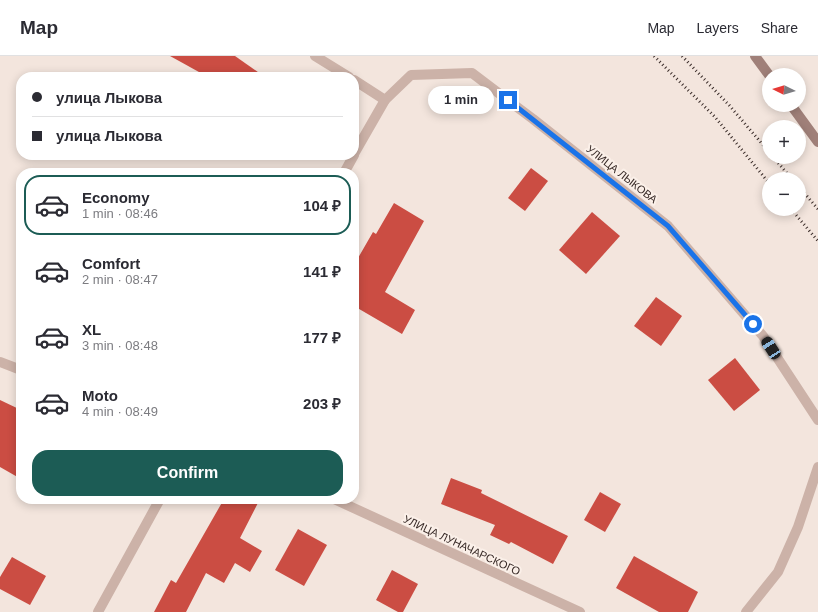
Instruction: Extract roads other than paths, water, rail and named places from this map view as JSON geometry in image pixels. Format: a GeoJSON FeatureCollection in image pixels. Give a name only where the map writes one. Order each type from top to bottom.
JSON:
{"type":"FeatureCollection","features":[{"type":"Feature","properties":{"kind":"street"},"geometry":{"type":"LineString","coordinates":[[315,56],[340,72]]}},
{"type":"Feature","properties":{"kind":"street"},"geometry":{"type":"LineString","coordinates":[[755,56],[764,68]]}},
{"type":"Feature","properties":{"kind":"street","name":"УЛИЦА ЛЫКОВА"},"geometry":{"type":"LineString","coordinates":[[359,146],[385,100],[411,75],[472,73],[533,119],[668,226],[763,336],[818,420]]}},
{"type":"Feature","properties":{"kind":"street"},"geometry":{"type":"LineString","coordinates":[[359,83],[385,100]]}},
{"type":"Feature","properties":{"kind":"street"},"geometry":{"type":"LineString","coordinates":[[796,112],[818,142]]}},
{"type":"Feature","properties":{"kind":"street"},"geometry":{"type":"LineString","coordinates":[[0,362],[16,368]]}},
{"type":"Feature","properties":{"kind":"street"},"geometry":{"type":"LineString","coordinates":[[746,612],[778,572],[798,527],[818,467]]}},
{"type":"Feature","properties":{"kind":"street"},"geometry":{"type":"LineString","coordinates":[[98,612],[157,504]]}},
{"type":"Feature","properties":{"kind":"street","name":"УЛИЦА ЛУНАЧАРСКОГО"},"geometry":{"type":"LineString","coordinates":[[345,504],[580,612]]}},
{"type":"Feature","properties":{"kind":"railway"},"geometry":{"type":"LineString","coordinates":[[654,56],[715,117],[762,174]]}},
{"type":"Feature","properties":{"kind":"railway"},"geometry":{"type":"LineString","coordinates":[[682,56],[729,105],[762,144]]}},
{"type":"Feature","properties":{"kind":"railway"},"geometry":{"type":"LineString","coordinates":[[779,164],[786,172]]}},
{"type":"Feature","properties":{"kind":"railway"},"geometry":{"type":"LineString","coordinates":[[806,195],[818,209]]}},
{"type":"Feature","properties":{"kind":"railway"},"geometry":{"type":"LineString","coordinates":[[797,216],[818,241]]}}]}
